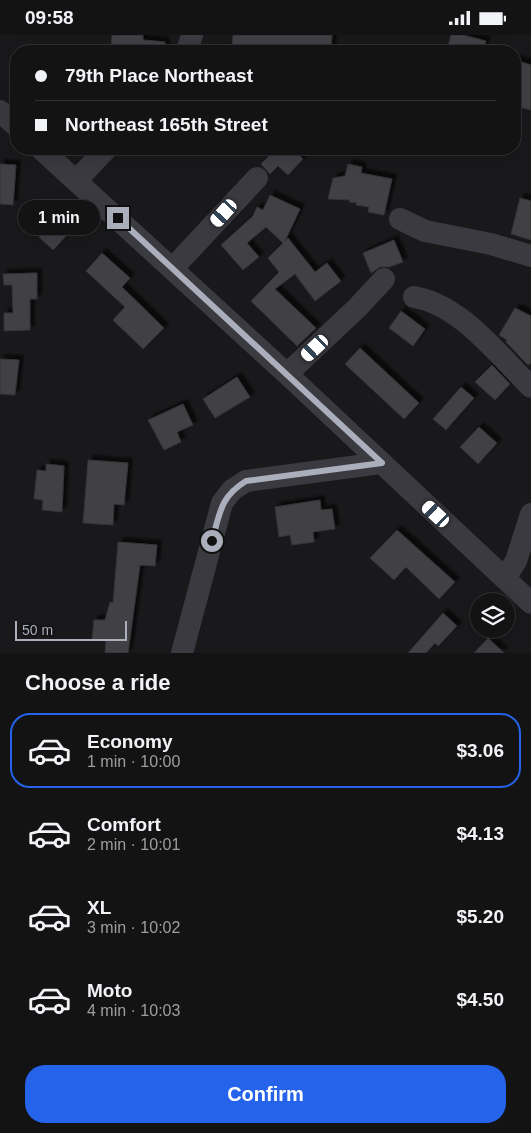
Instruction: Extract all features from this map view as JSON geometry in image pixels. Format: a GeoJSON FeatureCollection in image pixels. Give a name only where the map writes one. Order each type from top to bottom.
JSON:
{"type":"FeatureCollection","features":[{"type":"Feature","properties":{"kind":"street"},"geometry":{"type":"LineString","coordinates":[[0,111],[10,120]]}},
{"type":"Feature","properties":{"kind":"street"},"geometry":{"type":"LineString","coordinates":[[48,155],[287,374],[531,603]]}},
{"type":"Feature","properties":{"kind":"street"},"geometry":{"type":"LineString","coordinates":[[76,181],[100,155]]}},
{"type":"Feature","properties":{"kind":"street"},"geometry":{"type":"LineString","coordinates":[[172,269],[258,178]]}},
{"type":"Feature","properties":{"kind":"street"},"geometry":{"type":"LineString","coordinates":[[400,219],[425,231],[491,244],[531,256]]}},
{"type":"Feature","properties":{"kind":"street"},"geometry":{"type":"LineString","coordinates":[[287,374],[357,308],[384,279]]}},
{"type":"Feature","properties":{"kind":"street"},"geometry":{"type":"LineString","coordinates":[[414,297],[430,299],[456,313],[531,387]]}},
{"type":"Feature","properties":{"kind":"street"},"geometry":{"type":"LineString","coordinates":[[182,653],[222,503],[232,490],[246,481],[382,463]]}},
{"type":"Feature","properties":{"kind":"street"},"geometry":{"type":"LineString","coordinates":[[505,578],[516,561],[531,514]]}},
{"type":"Feature","properties":{"kind":"building"},"geometry":{"type":"Polygon","coordinates":[[[112,35],[143,35],[143,40],[165,42],[165,45],[111,45],[112,35]]]}},
{"type":"Feature","properties":{"kind":"building"},"geometry":{"type":"Polygon","coordinates":[[[233,35],[332,35],[331,45],[232,45],[233,35]]]}},
{"type":"Feature","properties":{"kind":"building"},"geometry":{"type":"Polygon","coordinates":[[[451,35],[463,35],[486,41],[485,45],[448,45],[451,35]]]}},
{"type":"Feature","properties":{"kind":"building"},"geometry":{"type":"Polygon","coordinates":[[[521,62],[531,65],[531,110],[521,108],[521,62]]]}},
{"type":"Feature","properties":{"kind":"building"},"geometry":{"type":"Polygon","coordinates":[[[270,155],[299,155],[303,159],[288,175],[278,166],[270,174],[261,164],[270,155]]]}},
{"type":"Feature","properties":{"kind":"building"},"geometry":{"type":"Polygon","coordinates":[[[0,164],[16,165],[13,205],[0,204],[0,164]]]}},
{"type":"Feature","properties":{"kind":"building"},"geometry":{"type":"Polygon","coordinates":[[[348,164],[362,167],[361,173],[392,179],[384,215],[368,212],[369,207],[356,205],[357,203],[349,202],[350,200],[328,199],[333,178],[345,176],[348,164]]]}},
{"type":"Feature","properties":{"kind":"building"},"geometry":{"type":"Polygon","coordinates":[[[270,195],[300,209],[285,241],[288,238],[315,272],[327,263],[341,281],[315,301],[295,274],[275,289],[316,328],[297,346],[251,301],[279,272],[268,258],[283,243],[266,227],[247,243],[259,257],[243,270],[221,245],[253,216],[257,207],[263,210],[270,195]]]}},
{"type":"Feature","properties":{"kind":"building"},"geometry":{"type":"Polygon","coordinates":[[[520,198],[531,201],[531,240],[511,234],[520,198]]]}},
{"type":"Feature","properties":{"kind":"building"},"geometry":{"type":"Polygon","coordinates":[[[54,221],[68,234],[53,250],[39,237],[54,221]]]}},
{"type":"Feature","properties":{"kind":"building"},"geometry":{"type":"Polygon","coordinates":[[[394,240],[403,262],[389,267],[380,267],[371,273],[363,253],[394,240]]]}},
{"type":"Feature","properties":{"kind":"building"},"geometry":{"type":"Polygon","coordinates":[[[102,253],[130,278],[122,287],[164,328],[143,349],[113,320],[125,307],[86,271],[102,253]]]}},
{"type":"Feature","properties":{"kind":"building"},"geometry":{"type":"Polygon","coordinates":[[[37,273],[37,299],[30,299],[30,330],[4,331],[4,313],[13,313],[12,285],[4,285],[3,274],[37,273]]]}},
{"type":"Feature","properties":{"kind":"building"},"geometry":{"type":"Polygon","coordinates":[[[515,308],[531,316],[531,363],[528,365],[506,342],[507,340],[499,335],[515,308]]]}},
{"type":"Feature","properties":{"kind":"building"},"geometry":{"type":"Polygon","coordinates":[[[401,311],[425,329],[413,346],[389,328],[401,311]]]}},
{"type":"Feature","properties":{"kind":"building"},"geometry":{"type":"Polygon","coordinates":[[[360,348],[419,403],[404,419],[345,364],[360,348]]]}},
{"type":"Feature","properties":{"kind":"building"},"geometry":{"type":"Polygon","coordinates":[[[0,359],[19,360],[15,395],[0,394],[0,359]]]}},
{"type":"Feature","properties":{"kind":"building"},"geometry":{"type":"Polygon","coordinates":[[[492,365],[510,384],[495,400],[475,382],[492,365]]]}},
{"type":"Feature","properties":{"kind":"building"},"geometry":{"type":"Polygon","coordinates":[[[237,377],[250,397],[215,418],[203,399],[237,377]]]}},
{"type":"Feature","properties":{"kind":"building"},"geometry":{"type":"Polygon","coordinates":[[[461,387],[474,398],[446,430],[433,419],[461,387]]]}},
{"type":"Feature","properties":{"kind":"building"},"geometry":{"type":"Polygon","coordinates":[[[183,404],[193,425],[177,432],[181,442],[164,450],[148,420],[183,404]]]}},
{"type":"Feature","properties":{"kind":"building"},"geometry":{"type":"Polygon","coordinates":[[[479,427],[497,443],[478,464],[460,447],[479,427]]]}},
{"type":"Feature","properties":{"kind":"building"},"geometry":{"type":"Polygon","coordinates":[[[88,460],[128,463],[124,505],[114,504],[113,525],[83,523],[88,460]]]}},
{"type":"Feature","properties":{"kind":"building"},"geometry":{"type":"Polygon","coordinates":[[[46,464],[64,466],[62,512],[42,510],[43,500],[34,499],[37,470],[46,471],[46,464]]]}},
{"type":"Feature","properties":{"kind":"building"},"geometry":{"type":"Polygon","coordinates":[[[320,500],[321,510],[332,509],[335,529],[313,532],[314,542],[292,545],[290,535],[279,537],[275,507],[320,500]]]}},
{"type":"Feature","properties":{"kind":"building"},"geometry":{"type":"Polygon","coordinates":[[[397,530],[455,582],[439,599],[406,567],[394,580],[370,558],[397,530]]]}},
{"type":"Feature","properties":{"kind":"building"},"geometry":{"type":"Polygon","coordinates":[[[118,542],[157,545],[155,566],[140,565],[128,653],[105,653],[106,641],[92,640],[94,620],[105,620],[110,602],[113,603],[118,542]]]}},
{"type":"Feature","properties":{"kind":"building"},"geometry":{"type":"Polygon","coordinates":[[[443,613],[457,626],[438,646],[435,643],[426,653],[408,653],[443,613]]]}},
{"type":"Feature","properties":{"kind":"building"},"geometry":{"type":"Polygon","coordinates":[[[488,638],[504,653],[474,653],[488,638]]]}},
{"type":"Feature","properties":{"kind":"route"},"geometry":{"type":"LineString","coordinates":[[118,218],[382,463],[246,481],[232,490],[222,503],[212,541]]}}]}
